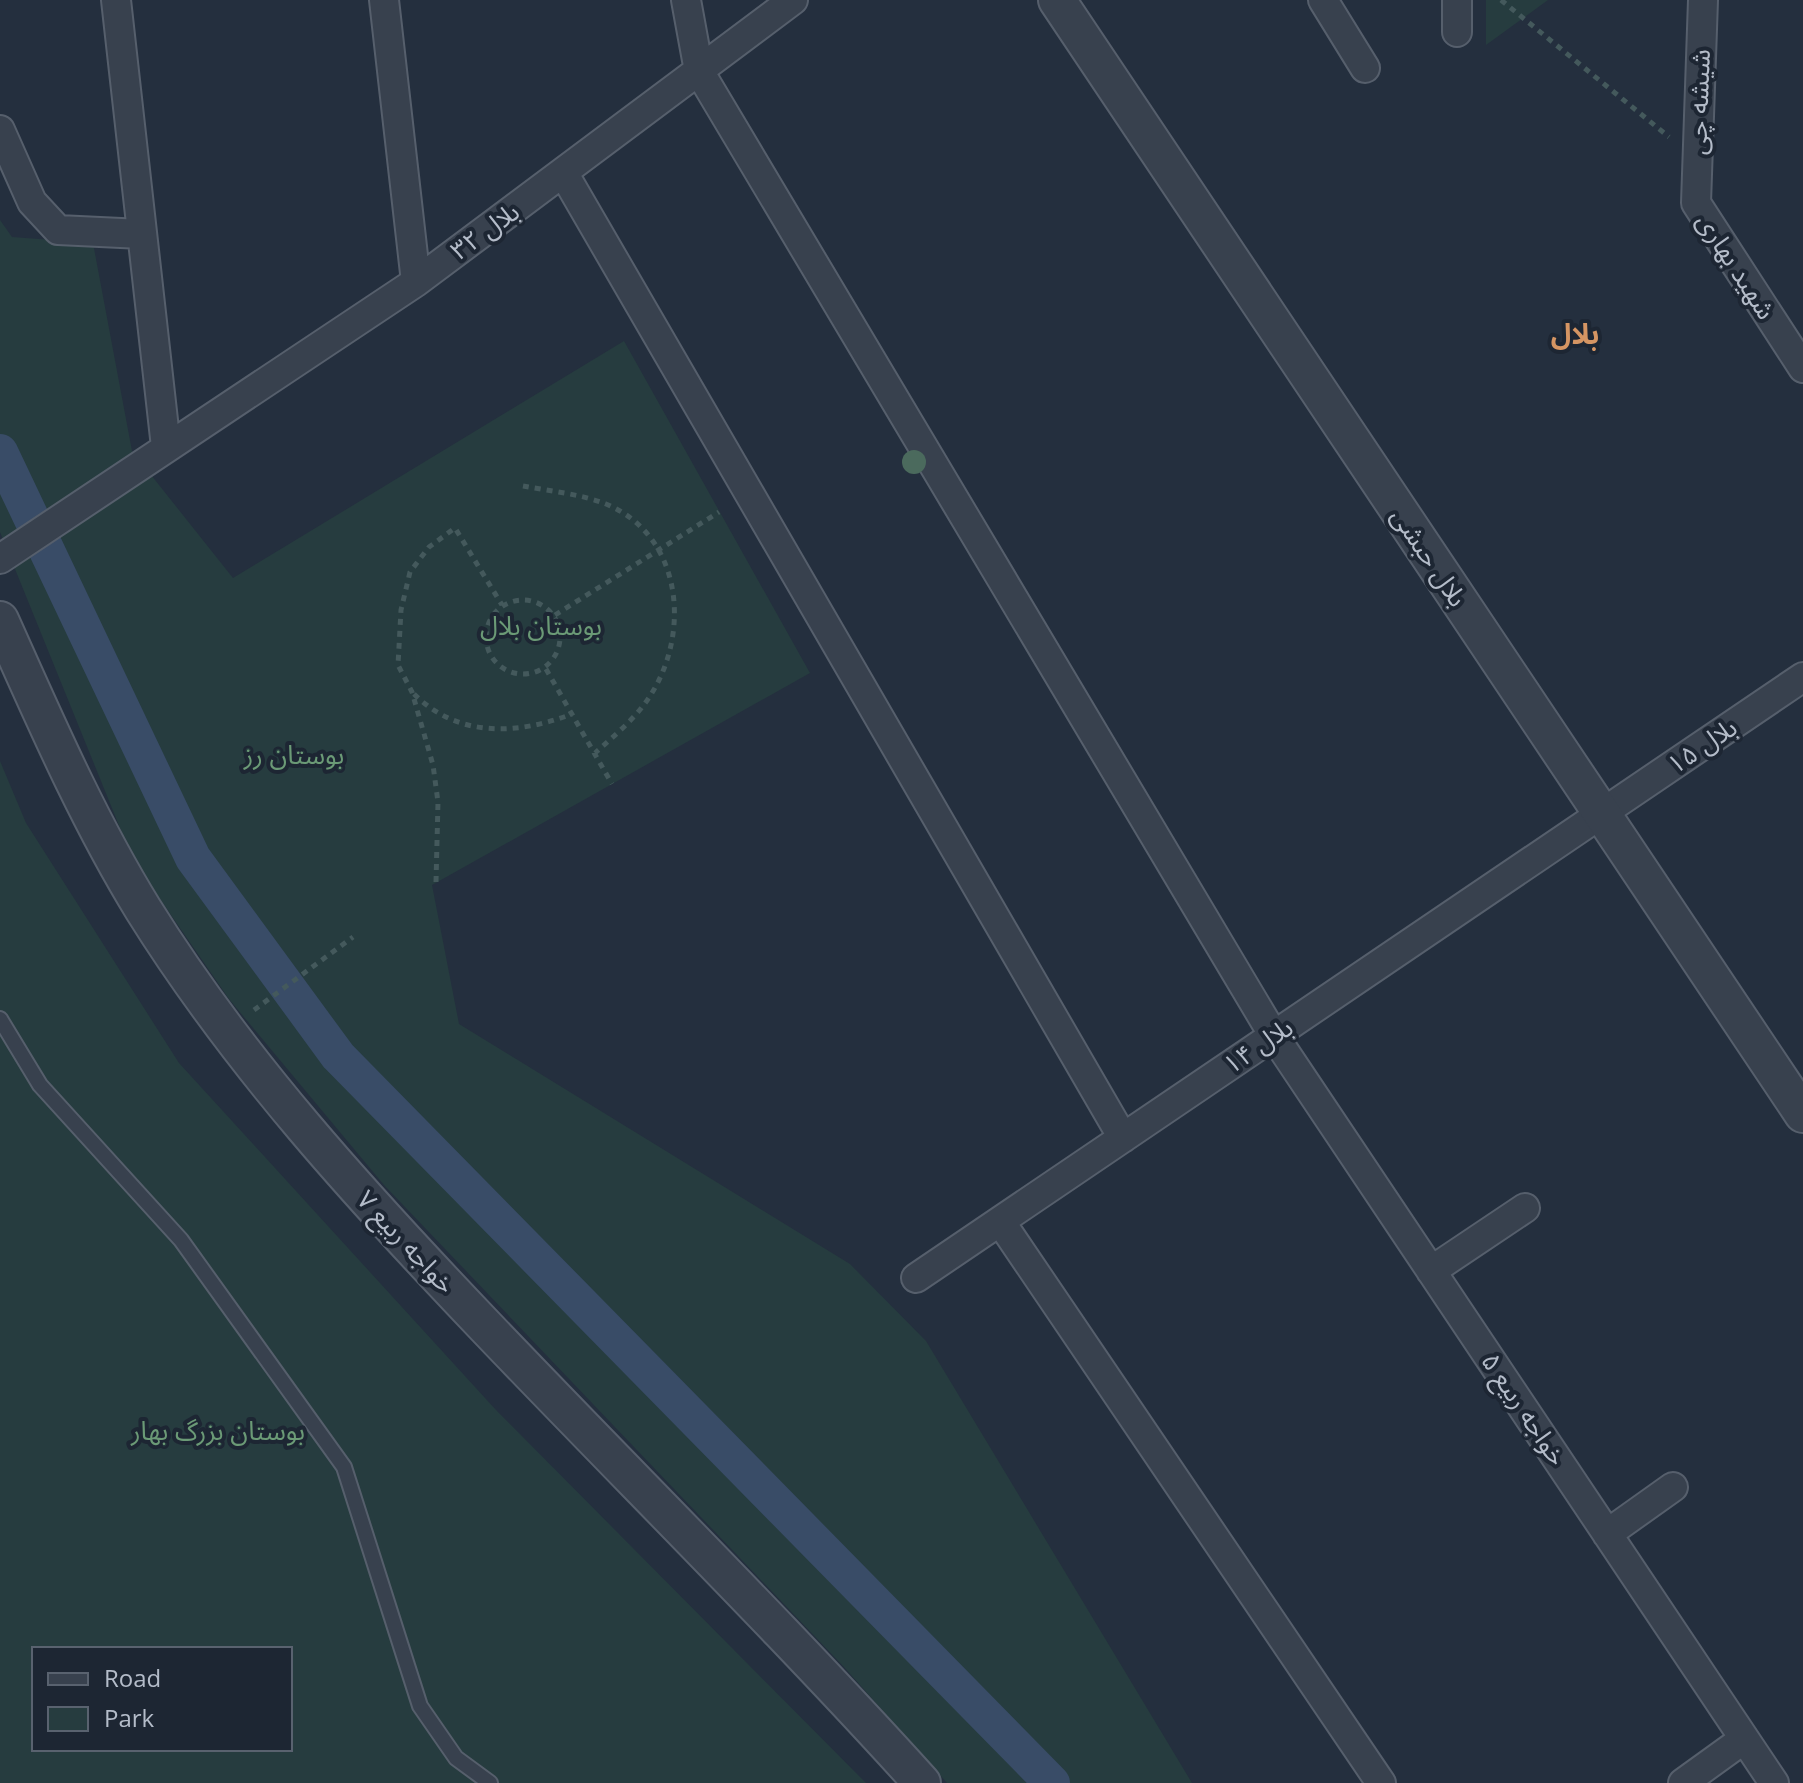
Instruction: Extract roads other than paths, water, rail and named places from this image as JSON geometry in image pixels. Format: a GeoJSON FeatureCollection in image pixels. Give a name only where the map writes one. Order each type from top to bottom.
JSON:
{"type":"FeatureCollection","features":[{"type":"Feature","properties":{"kind":"street"},"geometry":{"type":"LineString","coordinates":[[116,0],[166,447]]}},
{"type":"Feature","properties":{"kind":"street"},"geometry":{"type":"LineString","coordinates":[[384,0],[416,282]]}},
{"type":"Feature","properties":{"kind":"street"},"geometry":{"type":"LineString","coordinates":[[686,0],[699,71]]}},
{"type":"Feature","properties":{"kind":"street","name":"بلال ۳۲"},"geometry":{"type":"LineString","coordinates":[[2,557],[416,282],[793,0]]}},
{"type":"Feature","properties":{"kind":"street","name":"بلال حبشی"},"geometry":{"type":"LineString","coordinates":[[1057,0],[1803,1114]]}},
{"type":"Feature","properties":{"kind":"street"},"geometry":{"type":"LineString","coordinates":[[1323,0],[1365,68]]}},
{"type":"Feature","properties":{"kind":"street"},"geometry":{"type":"LineString","coordinates":[[1457,0],[1457,32]]}},
{"type":"Feature","properties":{"kind":"street","name":"شیشه چی"},"geometry":{"type":"LineString","coordinates":[[1696,203],[1703,0]]}},
{"type":"Feature","properties":{"kind":"street","name":"خواجه ربیع ۵"},"geometry":{"type":"LineString","coordinates":[[699,71],[1274,1036],[1774,1783]]}},
{"type":"Feature","properties":{"kind":"street"},"geometry":{"type":"LineString","coordinates":[[0,130],[32,202],[58,230],[142,234]]}},
{"type":"Feature","properties":{"kind":"street"},"geometry":{"type":"LineString","coordinates":[[564,174],[1123,1138]]}},
{"type":"Feature","properties":{"kind":"street","name":"شهید بهاری"},"geometry":{"type":"LineString","coordinates":[[1696,203],[1803,368]]}},
{"type":"Feature","properties":{"kind":"street","name":"خواجه ربیع ۷"},"geometry":{"type":"LineString","coordinates":[[0,620],[59,752],[143,909],[228,1030],[333,1163],[643,1492],[827,1679],[922,1783]]}},
{"type":"Feature","properties":{"kind":"street","name":"بلال ۱۵"},"geometry":{"type":"LineString","coordinates":[[1600,814],[1803,677]]}},
{"type":"Feature","properties":{"kind":"street","name":"بلال ۱۴"},"geometry":{"type":"LineString","coordinates":[[916,1278],[1600,814]]}},
{"type":"Feature","properties":{"kind":"street"},"geometry":{"type":"LineString","coordinates":[[1431,1271],[1525,1208]]}},
{"type":"Feature","properties":{"kind":"street"},"geometry":{"type":"LineString","coordinates":[[1000,1221],[1381,1783]]}},
{"type":"Feature","properties":{"kind":"street"},"geometry":{"type":"LineString","coordinates":[[1607,1534],[1673,1487]]}},
{"type":"Feature","properties":{"kind":"street"},"geometry":{"type":"LineString","coordinates":[[1683,1783],[1744,1739]]}},
{"type":"Feature","properties":{"kind":"lane"},"geometry":{"type":"LineString","coordinates":[[0,1019],[40,1085],[181,1240],[344,1467],[420,1706],[456,1758],[490,1783]]}},
{"type":"Feature","properties":{"kind":"waterway"},"geometry":{"type":"LineString","coordinates":[[0,452],[193,858],[338,1056],[1052,1783]]}},
{"type":"Feature","properties":{"kind":"district","name":"بلال"},"geometry":{"type":"Point","coordinates":[1575,334]}},
{"type":"Feature","properties":{"kind":"park label","name":"بوستان بلال"},"geometry":{"type":"Point","coordinates":[541,626]}},
{"type":"Feature","properties":{"kind":"park label","name":"بوستان رز"},"geometry":{"type":"Point","coordinates":[294,755]}},
{"type":"Feature","properties":{"kind":"park label","name":"بوستان بزرگ بهار"},"geometry":{"type":"Point","coordinates":[218,1431]}}]}
